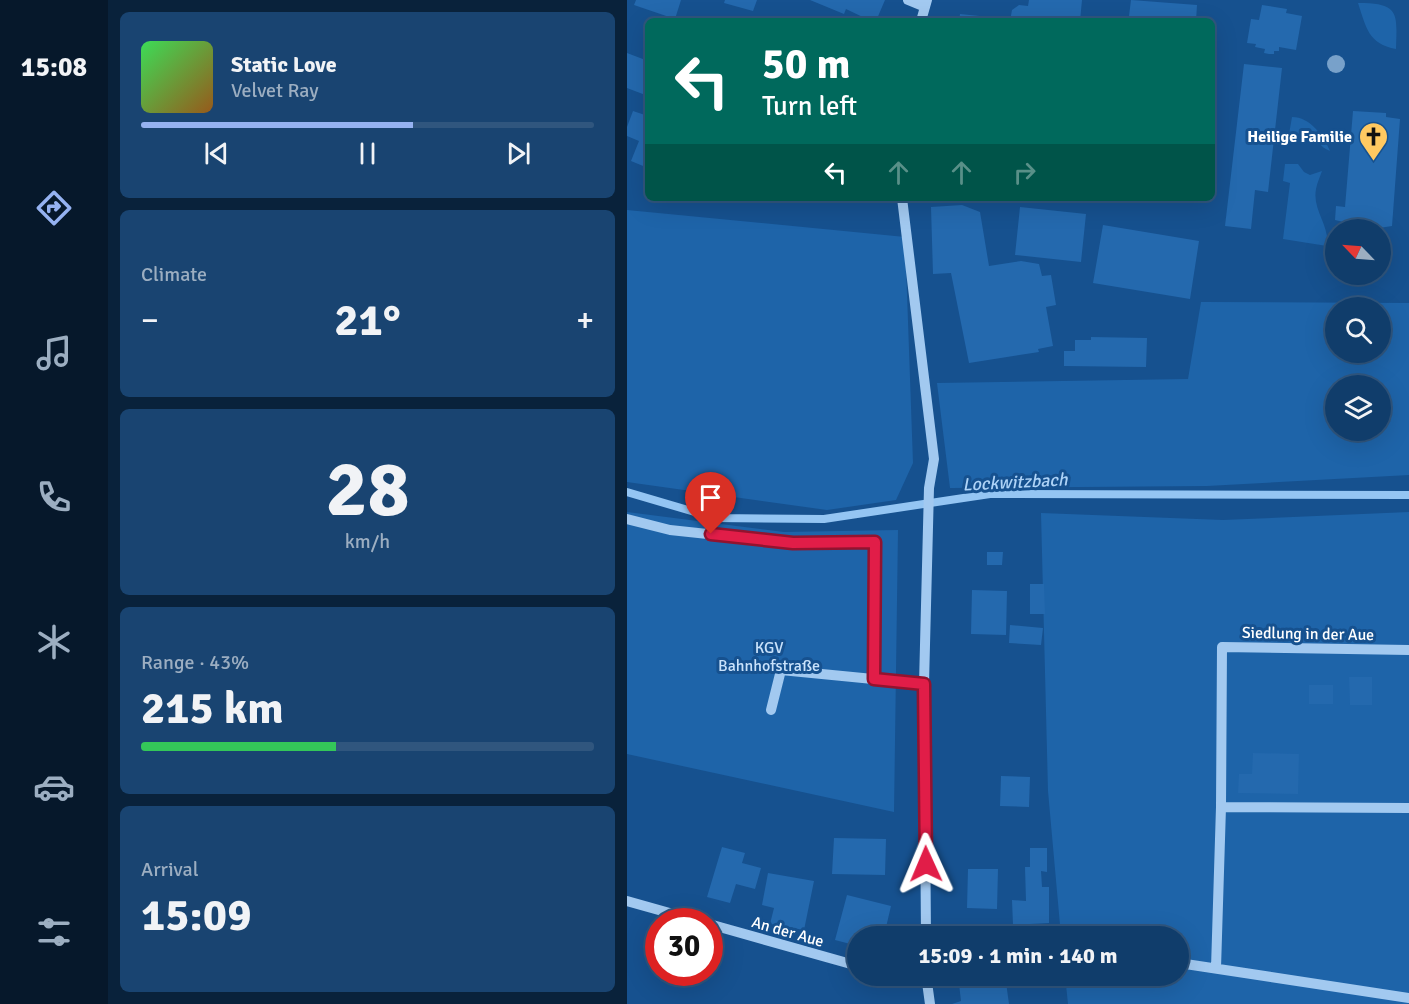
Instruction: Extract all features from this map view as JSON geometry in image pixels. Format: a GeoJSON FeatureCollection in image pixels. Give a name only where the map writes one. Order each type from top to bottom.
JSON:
{"type":"FeatureCollection","features":[{"type":"Feature","properties":{"kind":"street"},"geometry":{"type":"LineString","coordinates":[[908,0],[926,4]]}},
{"type":"Feature","properties":{"kind":"street"},"geometry":{"type":"LineString","coordinates":[[902,201],[934,459],[929,488],[924,684],[926,926]]}},
{"type":"Feature","properties":{"kind":"street"},"geometry":{"type":"LineString","coordinates":[[627,519],[670,530],[793,543],[875,542],[874,679]]}},
{"type":"Feature","properties":{"kind":"street","name":"Siedlung in der Aue"},"geometry":{"type":"LineString","coordinates":[[1217,968],[1222,647],[1409,650]]}},
{"type":"Feature","properties":{"kind":"street"},"geometry":{"type":"LineString","coordinates":[[771,711],[781,670],[924,684]]}},
{"type":"Feature","properties":{"kind":"street"},"geometry":{"type":"LineString","coordinates":[[1221,807],[1409,808]]}},
{"type":"Feature","properties":{"kind":"street"},"geometry":{"type":"LineString","coordinates":[[627,901],[652,908]]}},
{"type":"Feature","properties":{"kind":"street","name":"An der Aue"},"geometry":{"type":"LineString","coordinates":[[723,928],[847,963]]}},
{"type":"Feature","properties":{"kind":"street"},"geometry":{"type":"LineString","coordinates":[[1189,964],[1409,998]]}},
{"type":"Feature","properties":{"kind":"street"},"geometry":{"type":"LineString","coordinates":[[927,986],[930,1004]]}},
{"type":"Feature","properties":{"kind":"green space"},"geometry":{"type":"Polygon","coordinates":[[[1358,3],[1382,5],[1393,12],[1396,49],[1379,43],[1369,33],[1358,3]]]}},
{"type":"Feature","properties":{"kind":"green space"},"geometry":{"type":"Polygon","coordinates":[[[1292,117],[1305,120],[1315,128],[1330,151],[1307,135],[1297,140],[1288,140],[1292,117]]]}},
{"type":"Feature","properties":{"kind":"green space"},"geometry":{"type":"Polygon","coordinates":[[[1285,164],[1298,164],[1304,172],[1310,175],[1322,171],[1315,197],[1325,228],[1325,246],[1283,239],[1290,183],[1283,181],[1285,164]]]}},
{"type":"Feature","properties":{"kind":"green space"},"geometry":{"type":"Polygon","coordinates":[[[627,210],[905,237],[913,463],[896,500],[827,510],[627,482],[627,210]]]}},
{"type":"Feature","properties":{"kind":"green space"},"geometry":{"type":"Polygon","coordinates":[[[1201,302],[1325,303],[1325,363],[1391,363],[1391,303],[1409,303],[1409,475],[1207,486],[950,488],[937,383],[1188,379],[1201,302]]]}},
{"type":"Feature","properties":{"kind":"green space","name":"KGV Bahnhofstraße"},"geometry":{"type":"Polygon","coordinates":[[[627,512],[784,532],[898,530],[894,812],[627,754],[627,512]]]}},
{"type":"Feature","properties":{"kind":"green space"},"geometry":{"type":"Polygon","coordinates":[[[1409,512],[1409,1004],[1068,1004],[1066,986],[1189,986],[1189,926],[1060,926],[1048,791],[1041,513],[1223,520],[1409,512]]]}},
{"type":"Feature","properties":{"kind":"building"},"geometry":{"type":"Polygon","coordinates":[[[636,0],[681,0],[675,18],[634,5],[636,0]]]}},
{"type":"Feature","properties":{"kind":"building"},"geometry":{"type":"Polygon","coordinates":[[[725,0],[757,0],[753,11],[724,3],[725,0]]]}},
{"type":"Feature","properties":{"kind":"building"},"geometry":{"type":"Polygon","coordinates":[[[810,0],[885,0],[877,18],[865,18],[846,9],[844,14],[810,0]]]}},
{"type":"Feature","properties":{"kind":"building"},"geometry":{"type":"Polygon","coordinates":[[[1029,0],[1082,0],[1080,18],[1011,18],[1012,10],[1019,5],[1028,6],[1029,0]]]}},
{"type":"Feature","properties":{"kind":"building"},"geometry":{"type":"Polygon","coordinates":[[[1131,0],[1197,5],[1196,18],[1127,18],[1131,0]]]}},
{"type":"Feature","properties":{"kind":"building"},"geometry":{"type":"Polygon","coordinates":[[[1262,5],[1287,9],[1286,13],[1302,16],[1296,50],[1279,47],[1279,51],[1269,54],[1264,53],[1265,49],[1255,47],[1256,44],[1247,43],[1251,19],[1259,20],[1262,5]]]}},
{"type":"Feature","properties":{"kind":"building"},"geometry":{"type":"Polygon","coordinates":[[[960,14],[999,18],[959,18],[960,14]]]}},
{"type":"Feature","properties":{"kind":"building"},"geometry":{"type":"Polygon","coordinates":[[[627,53],[645,60],[645,95],[627,88],[627,53]]]}},
{"type":"Feature","properties":{"kind":"building"},"geometry":{"type":"Polygon","coordinates":[[[1244,64],[1282,68],[1268,192],[1255,190],[1251,229],[1225,226],[1244,64]]]}},
{"type":"Feature","properties":{"kind":"building"},"geometry":{"type":"Polygon","coordinates":[[[633,111],[645,115],[645,167],[631,161],[639,141],[627,136],[627,127],[633,111]]]}},
{"type":"Feature","properties":{"kind":"building","name":"Heilige Familie"},"geometry":{"type":"Polygon","coordinates":[[[1353,111],[1386,113],[1386,117],[1400,119],[1392,226],[1391,219],[1335,219],[1336,206],[1345,207],[1353,111]]]}},
{"type":"Feature","properties":{"kind":"building"},"geometry":{"type":"Polygon","coordinates":[[[962,205],[980,212],[989,266],[1021,261],[1039,264],[1042,276],[1051,275],[1056,305],[1046,307],[1053,346],[1038,349],[1039,352],[969,363],[951,273],[933,274],[931,207],[962,205]]]}},
{"type":"Feature","properties":{"kind":"building"},"geometry":{"type":"Polygon","coordinates":[[[1020,207],[1086,214],[1081,262],[1015,255],[1020,207]]]}},
{"type":"Feature","properties":{"kind":"building"},"geometry":{"type":"Polygon","coordinates":[[[1103,225],[1199,241],[1190,299],[1093,283],[1103,225]]]}},
{"type":"Feature","properties":{"kind":"building"},"geometry":{"type":"Polygon","coordinates":[[[1091,337],[1147,338],[1146,367],[1064,366],[1064,351],[1075,351],[1075,340],[1091,340],[1091,337]]]}},
{"type":"Feature","properties":{"kind":"building"},"geometry":{"type":"Polygon","coordinates":[[[987,552],[1003,552],[1002,565],[987,565],[987,552]]]}},
{"type":"Feature","properties":{"kind":"building"},"geometry":{"type":"Polygon","coordinates":[[[1030,584],[1044,584],[1045,614],[1030,614],[1030,584]]]}},
{"type":"Feature","properties":{"kind":"building"},"geometry":{"type":"Polygon","coordinates":[[[972,590],[1007,591],[1006,635],[971,634],[972,590]]]}},
{"type":"Feature","properties":{"kind":"building"},"geometry":{"type":"Polygon","coordinates":[[[1010,625],[1043,628],[1041,645],[1009,643],[1010,625]]]}},
{"type":"Feature","properties":{"kind":"building"},"geometry":{"type":"Polygon","coordinates":[[[1349,677],[1372,677],[1372,705],[1350,705],[1349,677]]]}},
{"type":"Feature","properties":{"kind":"building"},"geometry":{"type":"Polygon","coordinates":[[[1309,685],[1333,685],[1333,704],[1309,704],[1309,685]]]}},
{"type":"Feature","properties":{"kind":"building"},"geometry":{"type":"Polygon","coordinates":[[[1253,753],[1299,754],[1298,794],[1238,793],[1239,774],[1252,774],[1253,753]]]}},
{"type":"Feature","properties":{"kind":"building"},"geometry":{"type":"Polygon","coordinates":[[[1001,776],[1030,777],[1029,807],[1000,806],[1001,776]]]}},
{"type":"Feature","properties":{"kind":"building"},"geometry":{"type":"Polygon","coordinates":[[[834,838],[886,839],[885,875],[832,874],[834,838]]]}},
{"type":"Feature","properties":{"kind":"building"},"geometry":{"type":"Polygon","coordinates":[[[722,847],[745,853],[742,863],[761,868],[755,889],[736,884],[730,903],[707,897],[722,847]]]}},
{"type":"Feature","properties":{"kind":"building"},"geometry":{"type":"Polygon","coordinates":[[[1030,848],[1047,848],[1047,872],[1041,871],[1042,887],[1049,887],[1049,923],[1013,925],[1012,900],[1026,901],[1025,867],[1030,867],[1030,848]]]}},
{"type":"Feature","properties":{"kind":"building"},"geometry":{"type":"Polygon","coordinates":[[[968,869],[998,869],[997,909],[967,908],[968,869]]]}},
{"type":"Feature","properties":{"kind":"building"},"geometry":{"type":"Polygon","coordinates":[[[768,873],[814,881],[804,930],[770,924],[774,908],[762,905],[768,873]]]}},
{"type":"Feature","properties":{"kind":"building"},"geometry":{"type":"Polygon","coordinates":[[[847,895],[891,906],[886,926],[847,926],[847,943],[835,940],[847,895]]]}},
{"type":"Feature","properties":{"kind":"building"},"geometry":{"type":"Polygon","coordinates":[[[959,986],[1007,986],[1009,1004],[952,1004],[961,1001],[959,986]]]}},
{"type":"Feature","properties":{"kind":"waterway","name":"Lockwitzbach"},"geometry":{"type":"LineString","coordinates":[[627,492],[715,518],[824,519],[990,494],[1409,495]]}},
{"type":"Feature","properties":{"kind":"place","name":"Heilige Familie"},"geometry":{"type":"Point","coordinates":[1373,162]}},
{"type":"Feature","properties":{"kind":"route"},"geometry":{"type":"LineString","coordinates":[[711,534],[793,543],[875,542],[874,679],[924,684],[926,864]]}}]}
